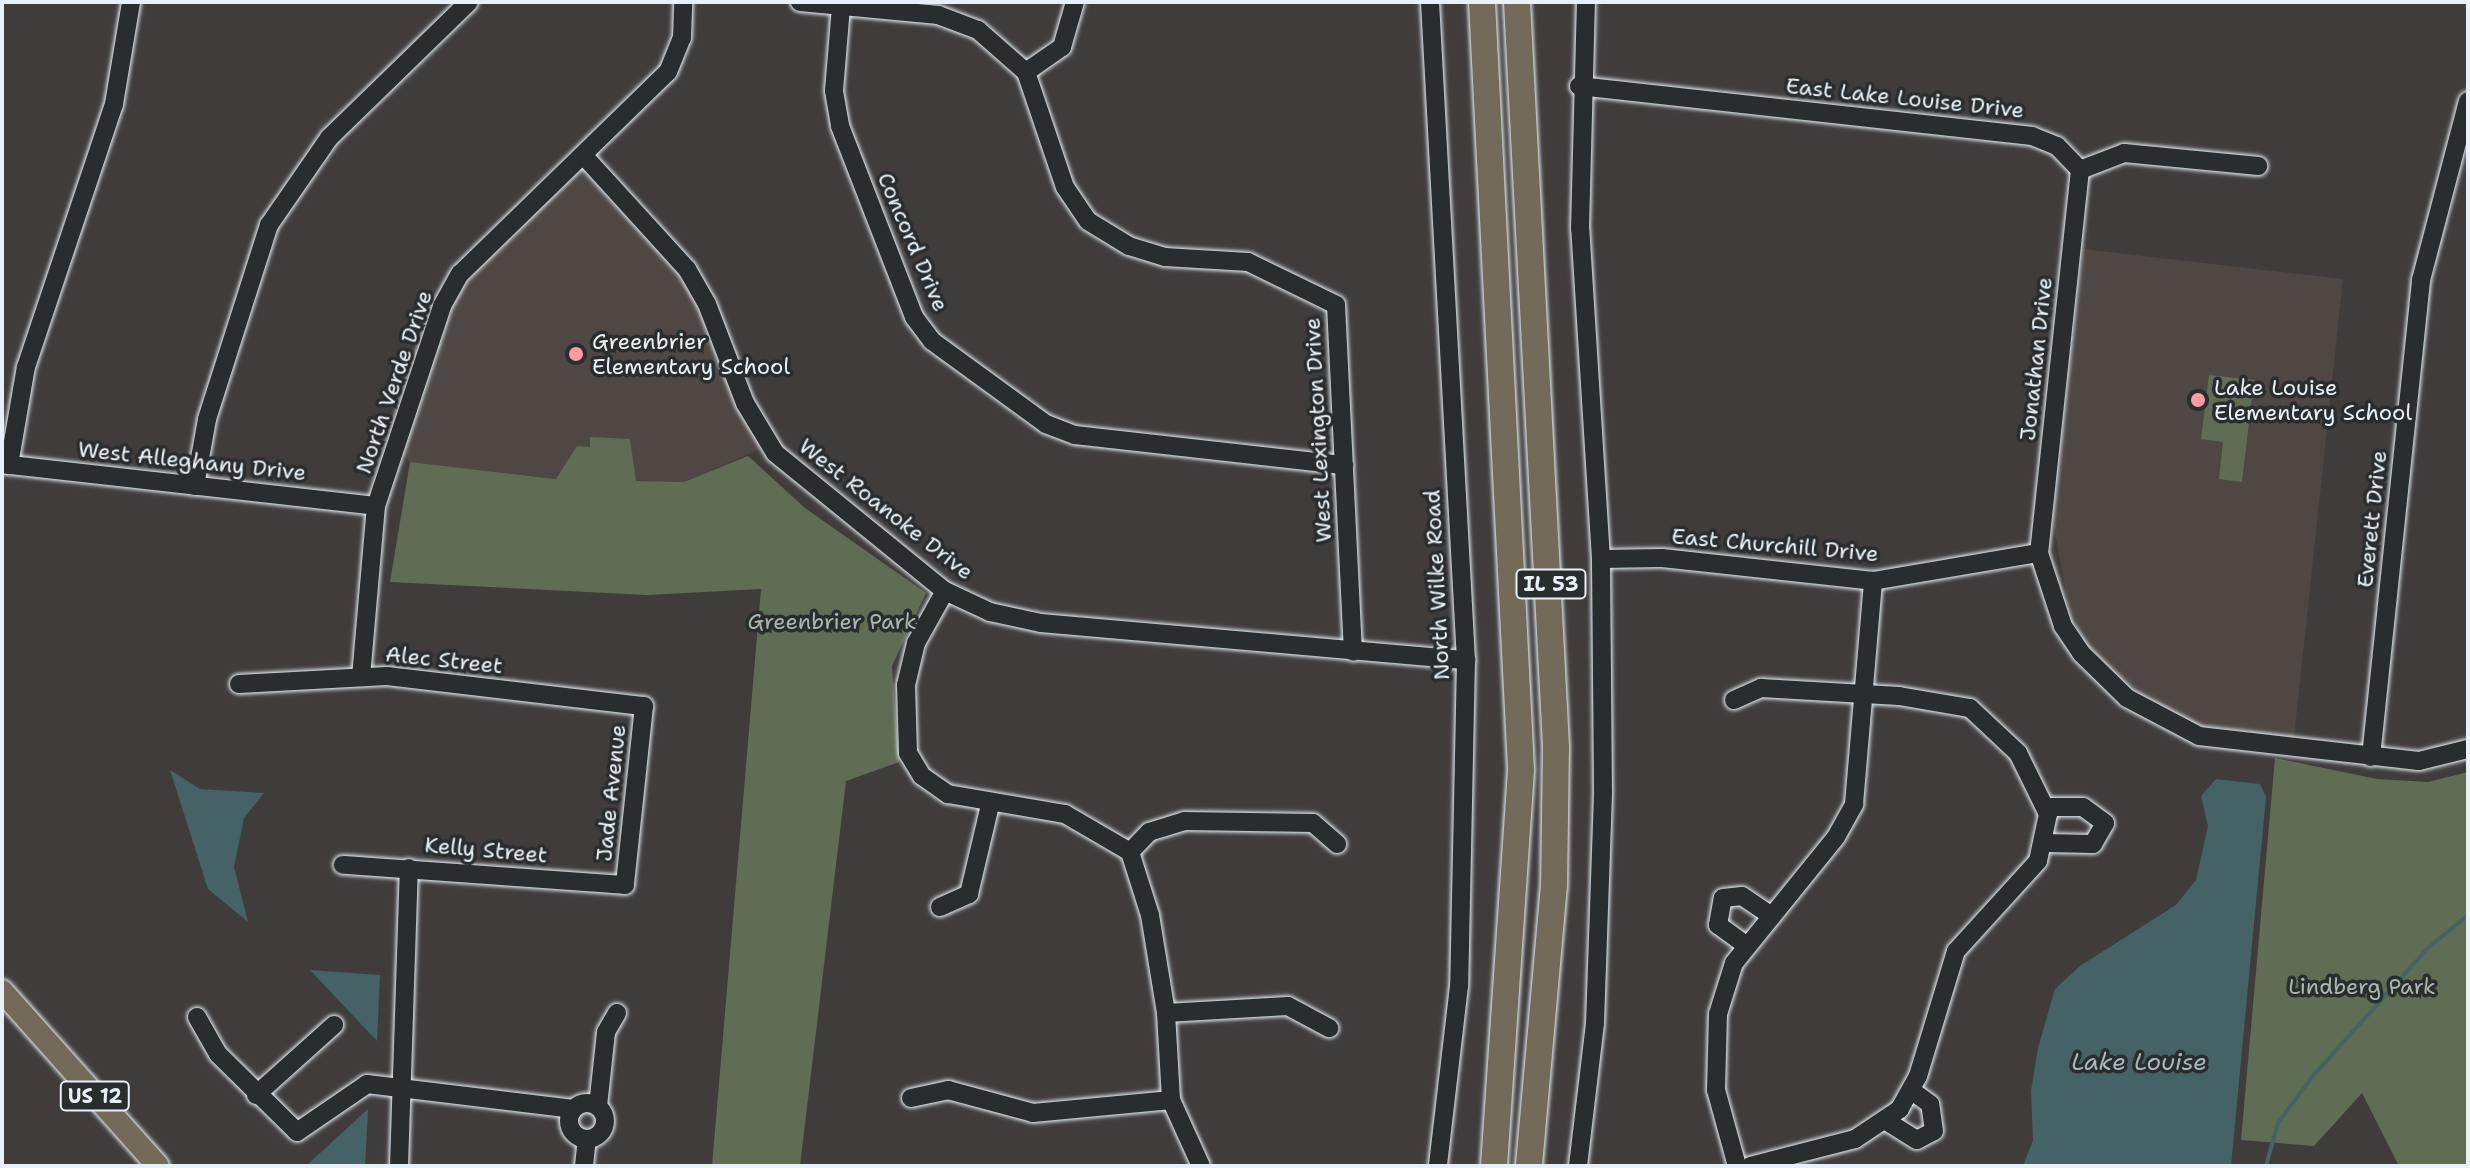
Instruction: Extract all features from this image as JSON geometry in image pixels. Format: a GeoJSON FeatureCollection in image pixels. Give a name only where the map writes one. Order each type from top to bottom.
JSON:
{"type":"FeatureCollection","features":[{"type":"Feature","properties":{"kind":"highway","name":"IL 53"},"geometry":{"type":"LineString","coordinates":[[1482,2],[1521,770],[1494,1166]]}},
{"type":"Feature","properties":{"kind":"highway","name":"IL 53"},"geometry":{"type":"LineString","coordinates":[[1517,2],[1556,747],[1554,885],[1529,1166]]}},
{"type":"Feature","properties":{"kind":"main road","name":"US 12"},"geometry":{"type":"LineString","coordinates":[[2,991],[158,1166]]}},
{"type":"Feature","properties":{"kind":"street"},"geometry":{"type":"LineString","coordinates":[[6,465],[26,367],[114,104],[131,2]]}},
{"type":"Feature","properties":{"kind":"street"},"geometry":{"type":"LineString","coordinates":[[195,486],[207,419],[269,225],[329,138],[469,2]]}},
{"type":"Feature","properties":{"kind":"street","name":"North Verde Drive"},"geometry":{"type":"LineString","coordinates":[[361,677],[376,506],[442,306],[460,274],[668,72],[682,38],[683,2]]}},
{"type":"Feature","properties":{"kind":"street"},"geometry":{"type":"LineString","coordinates":[[800,2],[938,15],[978,30],[1026,72],[1062,47],[1075,2]]}},
{"type":"Feature","properties":{"kind":"street","name":"North Wilke Road"},"geometry":{"type":"LineString","coordinates":[[1430,2],[1466,660],[1459,986],[1438,1166]]}},
{"type":"Feature","properties":{"kind":"street"},"geometry":{"type":"LineString","coordinates":[[1578,1166],[1596,992],[1601,559],[1580,229],[1579,86],[1586,2]]}},
{"type":"Feature","properties":{"kind":"street","name":"Concord Drive"},"geometry":{"type":"LineString","coordinates":[[841,7],[834,91],[840,126],[914,317],[932,341],[1046,424],[1075,435],[1344,465]]}},
{"type":"Feature","properties":{"kind":"street","name":"West Lexington Drive"},"geometry":{"type":"LineString","coordinates":[[1026,72],[1065,187],[1088,221],[1129,246],[1165,257],[1248,262],[1336,305],[1353,652]]}},
{"type":"Feature","properties":{"kind":"street","name":"East Lake Louise Drive"},"geometry":{"type":"LineString","coordinates":[[1579,86],[2032,136],[2057,146],[2080,170]]}},
{"type":"Feature","properties":{"kind":"street","name":"Everett Drive"},"geometry":{"type":"LineString","coordinates":[[2371,757],[2421,280],[2468,101]]}},
{"type":"Feature","properties":{"kind":"street"},"geometry":{"type":"LineString","coordinates":[[2080,170],[2124,153],[2258,166]]}},
{"type":"Feature","properties":{"kind":"street","name":"West Roanoke Drive"},"geometry":{"type":"LineString","coordinates":[[584,156],[687,269],[707,304],[745,403],[775,453],[945,591],[990,612],[1041,623],[1466,660]]}},
{"type":"Feature","properties":{"kind":"street","name":"Jonathan Drive"},"geometry":{"type":"LineString","coordinates":[[2039,553],[2080,170]]}},
{"type":"Feature","properties":{"kind":"street","name":"West Alleghany Drive"},"geometry":{"type":"LineString","coordinates":[[6,465],[376,506]]}},
{"type":"Feature","properties":{"kind":"street"},"geometry":{"type":"LineString","coordinates":[[2039,553],[2063,626],[2102,678],[2150,712],[2199,736],[2419,761],[2468,749]]}},
{"type":"Feature","properties":{"kind":"street","name":"East Churchill Drive"},"geometry":{"type":"LineString","coordinates":[[1601,559],[1662,558],[1873,581],[2039,553]]}},
{"type":"Feature","properties":{"kind":"street"},"geometry":{"type":"LineString","coordinates":[[1737,1166],[1716,1090],[1715,1038],[1734,963],[1836,837],[1854,804],[1873,581]]}},
{"type":"Feature","properties":{"kind":"street"},"geometry":{"type":"LineString","coordinates":[[945,591],[916,643],[906,685],[908,753],[922,776],[948,794],[990,805],[1065,814],[1130,852],[1150,915],[1166,1013],[1171,1100],[1201,1166]]}},
{"type":"Feature","properties":{"kind":"street","name":"Alec Street"},"geometry":{"type":"LineString","coordinates":[[239,684],[361,677],[644,706]]}},
{"type":"Feature","properties":{"kind":"street"},"geometry":{"type":"LineString","coordinates":[[1734,700],[1761,688],[1865,693],[1970,708],[2018,753],[2046,807],[2045,843],[2032,869],[1956,951],[1911,1090],[1888,1122],[1835,1146],[1750,1166]]}},
{"type":"Feature","properties":{"kind":"street","name":"Jade Avenue"},"geometry":{"type":"LineString","coordinates":[[625,885],[644,706]]}},
{"type":"Feature","properties":{"kind":"street"},"geometry":{"type":"LineString","coordinates":[[940,907],[969,894],[990,805]]}},
{"type":"Feature","properties":{"kind":"street"},"geometry":{"type":"LineString","coordinates":[[2045,843],[2093,844],[2105,823],[2083,807],[2046,807]]}},
{"type":"Feature","properties":{"kind":"street"},"geometry":{"type":"LineString","coordinates":[[1130,852],[1149,832],[1184,821],[1313,823],[1337,844]]}},
{"type":"Feature","properties":{"kind":"street","name":"Kelly Street"},"geometry":{"type":"LineString","coordinates":[[343,865],[625,885]]}},
{"type":"Feature","properties":{"kind":"street"},"geometry":{"type":"LineString","coordinates":[[399,1166],[409,868]]}},
{"type":"Feature","properties":{"kind":"street"},"geometry":{"type":"LineString","coordinates":[[1747,946],[1718,925],[1723,898],[1742,896],[1772,916]]}},
{"type":"Feature","properties":{"kind":"street"},"geometry":{"type":"LineString","coordinates":[[1166,1013],[1288,1006],[1329,1028]]}},
{"type":"Feature","properties":{"kind":"street"},"geometry":{"type":"LineString","coordinates":[[584,1166],[587,1139],[605,1125],[598,1106],[606,1032],[617,1013]]}},
{"type":"Feature","properties":{"kind":"street"},"geometry":{"type":"LineString","coordinates":[[197,1017],[218,1054],[256,1095],[297,1132],[309,1130],[354,1088],[403,1087],[573,1109],[582,1103],[598,1106]]}},
{"type":"Feature","properties":{"kind":"street"},"geometry":{"type":"LineString","coordinates":[[256,1095],[334,1025]]}},
{"type":"Feature","properties":{"kind":"street"},"geometry":{"type":"LineString","coordinates":[[911,1098],[948,1090],[1033,1113],[1171,1100]]}},
{"type":"Feature","properties":{"kind":"street"},"geometry":{"type":"LineString","coordinates":[[1888,1122],[1917,1140],[1934,1131],[1930,1104],[1911,1090]]}},
{"type":"Feature","properties":{"kind":"street"},"geometry":{"type":"LineString","coordinates":[[573,1109],[569,1126],[587,1139]]}},
{"type":"Feature","properties":{"kind":"shaded area","name":"Greenbrier Elementary School"},"geometry":{"type":"Polygon","coordinates":[[[584,156],[687,269],[770,445],[684,482],[556,479],[410,462],[396,446],[442,306],[584,156]]]}},
{"type":"Feature","properties":{"kind":"shaded area","name":"Lake Louise Elementary School"},"geometry":{"type":"Polygon","coordinates":[[[2083,249],[2343,279],[2294,738],[2196,724],[2146,699],[2085,645],[2068,603],[2053,522],[2083,249]]]}},
{"type":"Feature","properties":{"kind":"green space"},"geometry":{"type":"Polygon","coordinates":[[[2209,375],[2254,380],[2242,482],[2219,479],[2223,442],[2201,439],[2209,375]]]}},
{"type":"Feature","properties":{"kind":"green space","name":"Greenbrier Park"},"geometry":{"type":"Polygon","coordinates":[[[590,437],[630,439],[636,481],[684,482],[748,456],[805,508],[926,593],[892,666],[899,762],[846,781],[800,1166],[712,1166],[761,589],[647,595],[390,582],[410,462],[556,479],[577,446],[590,447],[590,437]]]}},
{"type":"Feature","properties":{"kind":"green space","name":"Lindberg Park"},"geometry":{"type":"Polygon","coordinates":[[[2275,758],[2377,779],[2428,782],[2468,772],[2468,1166],[2399,1166],[2362,1093],[2314,1146],[2241,1140],[2275,758]]]}},
{"type":"Feature","properties":{"kind":"water"},"geometry":{"type":"Polygon","coordinates":[[[170,770],[200,789],[264,793],[244,818],[234,867],[248,922],[208,889],[170,770]]]}},
{"type":"Feature","properties":{"kind":"water","name":"Lake Louise"},"geometry":{"type":"Polygon","coordinates":[[[2216,779],[2260,784],[2266,797],[2231,1166],[2023,1166],[2033,1140],[2031,1091],[2038,1048],[2055,989],[2080,966],[2176,905],[2196,880],[2208,826],[2201,796],[2216,779]]]}},
{"type":"Feature","properties":{"kind":"water"},"geometry":{"type":"Polygon","coordinates":[[[310,970],[380,975],[377,1041],[310,970]]]}},
{"type":"Feature","properties":{"kind":"water"},"geometry":{"type":"Polygon","coordinates":[[[368,1109],[365,1166],[295,1166],[307,1165],[368,1109]]]}},
{"type":"Feature","properties":{"kind":"waterway"},"geometry":{"type":"LineString","coordinates":[[2266,1166],[2278,1123],[2312,1077],[2428,948],[2468,915]]}},
{"type":"Feature","properties":{"kind":"place","name":"Greenbrier Elementary School"},"geometry":{"type":"Point","coordinates":[576,354]}},
{"type":"Feature","properties":{"kind":"place","name":"Lake Louise Elementary School"},"geometry":{"type":"Point","coordinates":[2198,400]}}]}
